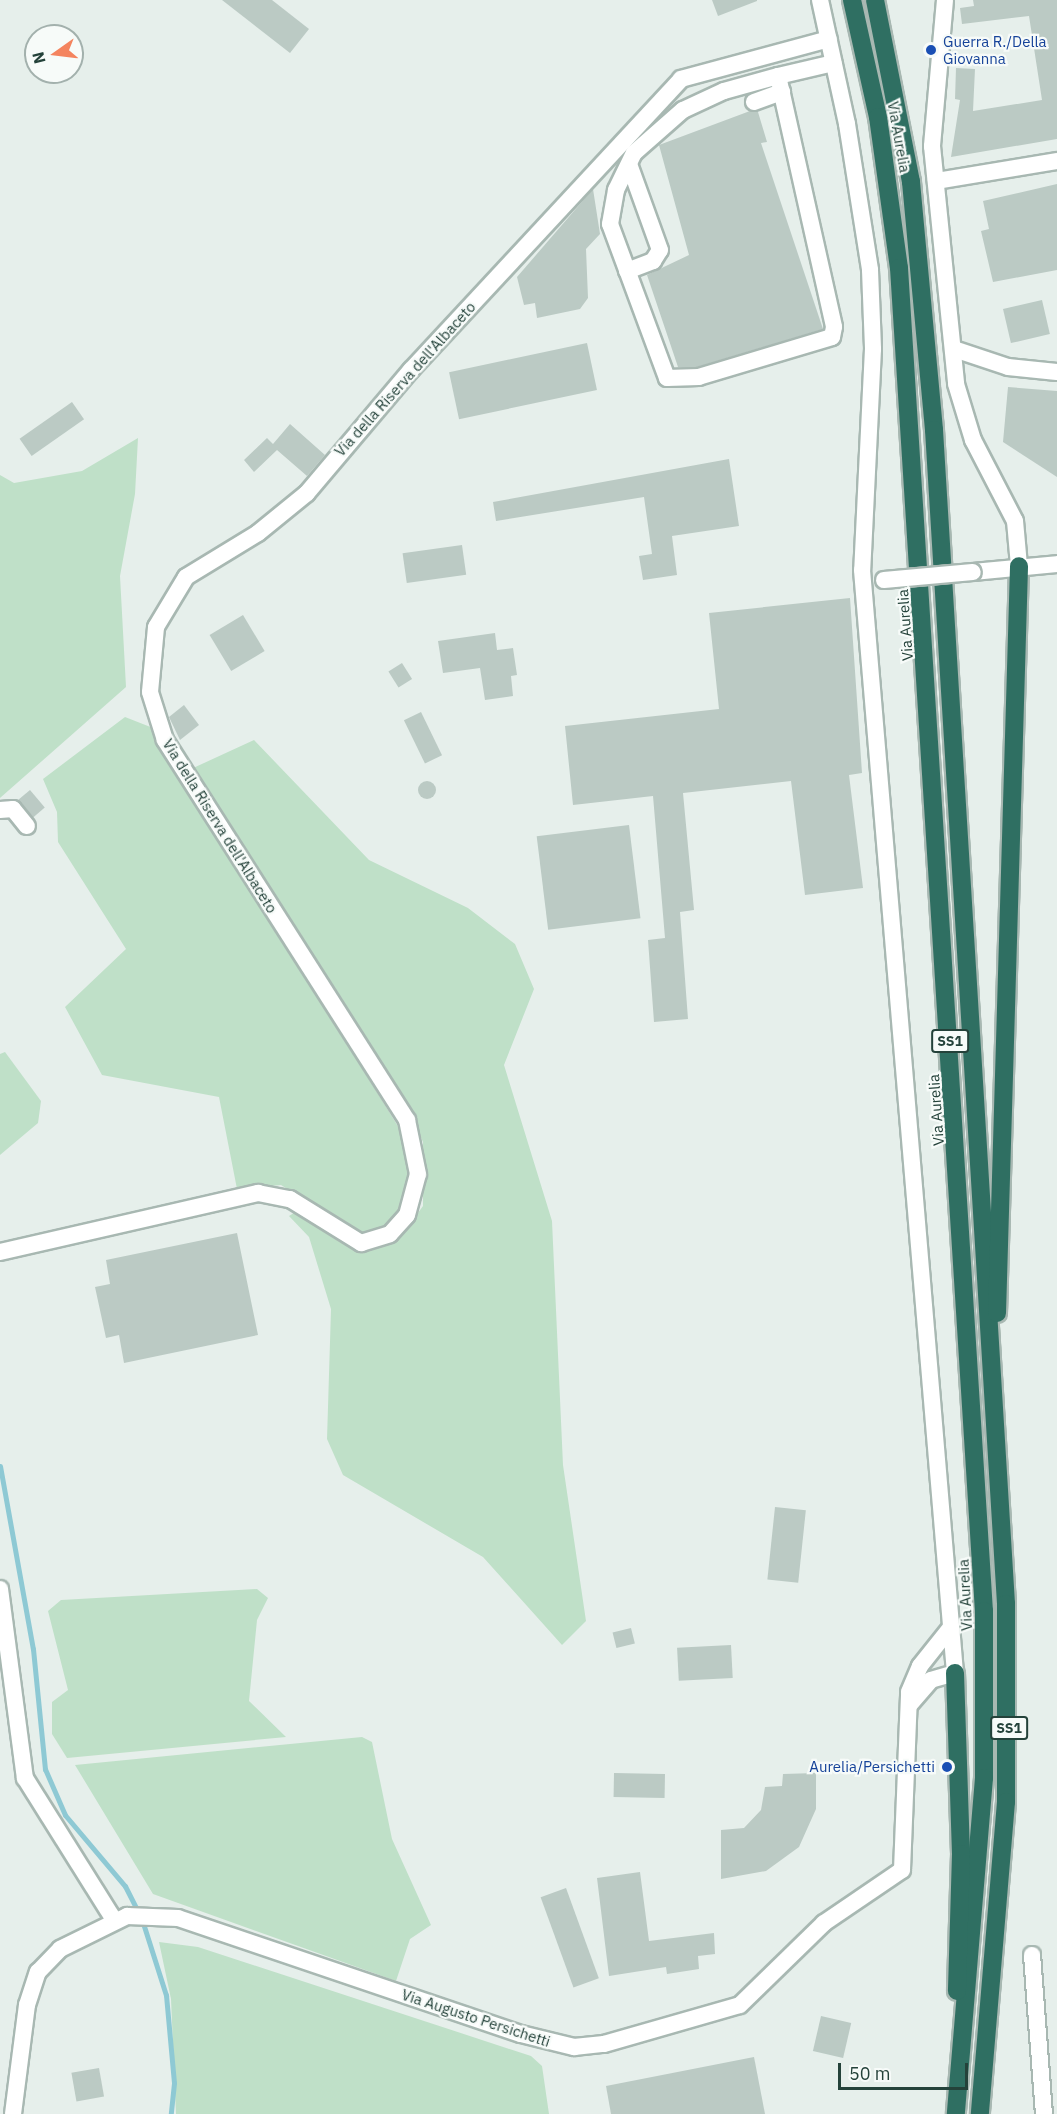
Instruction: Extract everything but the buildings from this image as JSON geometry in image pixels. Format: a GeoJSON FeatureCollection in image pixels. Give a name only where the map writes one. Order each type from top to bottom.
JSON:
{"type":"FeatureCollection","features":[{"type":"Feature","properties":{"kind":"highway","name":"Via Aurelia"},"geometry":{"type":"LineString","coordinates":[[852,0],[878,117],[899,267],[982,1575],[984,1768],[956,2114]]}},
{"type":"Feature","properties":{"kind":"highway","name":"Via Aurelia"},"geometry":{"type":"LineString","coordinates":[[875,0],[911,182],[933,419],[991,1341],[1009,1714],[980,2114]]}},
{"type":"Feature","properties":{"kind":"highway"},"geometry":{"type":"LineString","coordinates":[[991,1341],[1001,1275],[999,1103],[1019,566]]}},
{"type":"Feature","properties":{"kind":"highway"},"geometry":{"type":"LineString","coordinates":[[955,1673],[961,1810],[959,2085]]}},
{"type":"Feature","properties":{"kind":"street","name":"Via Aurelia"},"geometry":{"type":"LineString","coordinates":[[820,0],[862,211],[872,298],[863,582],[955,1673]]}},
{"type":"Feature","properties":{"kind":"street"},"geometry":{"type":"LineString","coordinates":[[945,0],[932,146],[945,233],[960,404],[1015,521],[1019,566]]}},
{"type":"Feature","properties":{"kind":"street","name":"Via della Riserva dell'Albaceto"},"geometry":{"type":"LineString","coordinates":[[0,1252],[258,1193],[286,1197],[361,1243],[384,1237],[407,1215],[418,1174],[407,1120],[161,733],[150,685],[156,627],[186,577],[258,533],[307,493],[411,370],[681,79],[829,39]]}},
{"type":"Feature","properties":{"kind":"street"},"geometry":{"type":"LineString","coordinates":[[780,84],[834,327],[827,342],[699,377],[667,378],[610,224],[616,190],[629,164],[683,110],[780,84],[834,63]]}},
{"type":"Feature","properties":{"kind":"street"},"geometry":{"type":"LineString","coordinates":[[754,102],[780,84]]}},
{"type":"Feature","properties":{"kind":"street"},"geometry":{"type":"LineString","coordinates":[[936,181],[1057,161]]}},
{"type":"Feature","properties":{"kind":"street"},"geometry":{"type":"LineString","coordinates":[[627,271],[652,261],[660,250],[629,164]]}},
{"type":"Feature","properties":{"kind":"street"},"geometry":{"type":"LineString","coordinates":[[954,349],[1008,367],[1057,372]]}},
{"type":"Feature","properties":{"kind":"street"},"geometry":{"type":"LineString","coordinates":[[863,582],[1057,564]]}},
{"type":"Feature","properties":{"kind":"street"},"geometry":{"type":"LineString","coordinates":[[0,810],[13,809],[27,826]]}},
{"type":"Feature","properties":{"kind":"street"},"geometry":{"type":"LineString","coordinates":[[0,1589],[25,1778],[120,1918]]}},
{"type":"Feature","properties":{"kind":"street","name":"Via Augusto Persichetti"},"geometry":{"type":"LineString","coordinates":[[13,2114],[27,2005],[38,1972],[60,1949],[120,1918],[149,1914],[178,1918],[563,2045],[604,2044],[725,2012],[748,2000],[824,1923],[902,1870],[909,1705],[916,1672],[951,1627]]}},
{"type":"Feature","properties":{"kind":"street"},"geometry":{"type":"LineString","coordinates":[[909,1705],[931,1680],[955,1673]]}},
{"type":"Feature","properties":{"kind":"street"},"geometry":{"type":"LineString","coordinates":[[1032,1955],[1044,2114]]}},
{"type":"Feature","properties":{"kind":"green space"},"geometry":{"type":"Polygon","coordinates":[[[138,438],[135,494],[120,576],[126,687],[0,798],[0,475],[14,483],[82,471],[138,438]]]}},
{"type":"Feature","properties":{"kind":"green space"},"geometry":{"type":"Polygon","coordinates":[[[125,717],[153,728],[407,1141],[412,1179],[396,1221],[360,1235],[281,1185],[237,1189],[219,1097],[102,1075],[65,1007],[126,949],[58,842],[57,812],[43,779],[125,717]]]}},
{"type":"Feature","properties":{"kind":"green space"},"geometry":{"type":"Polygon","coordinates":[[[254,740],[369,860],[468,908],[515,944],[534,989],[504,1065],[552,1221],[563,1465],[586,1621],[562,1645],[483,1557],[343,1475],[327,1439],[331,1309],[309,1237],[289,1216],[297,1211],[365,1247],[384,1245],[404,1232],[423,1206],[423,1142],[398,1090],[191,769],[254,740]]]}},
{"type":"Feature","properties":{"kind":"green space"},"geometry":{"type":"Polygon","coordinates":[[[5,1052],[41,1101],[38,1123],[0,1155],[0,1054],[5,1052]]]}},
{"type":"Feature","properties":{"kind":"green space"},"geometry":{"type":"Polygon","coordinates":[[[257,1589],[268,1598],[257,1620],[249,1701],[286,1737],[67,1758],[52,1734],[52,1702],[68,1690],[48,1611],[61,1600],[257,1589]]]}},
{"type":"Feature","properties":{"kind":"green space"},"geometry":{"type":"Polygon","coordinates":[[[362,1737],[372,1742],[392,1839],[431,1925],[410,1939],[396,1981],[153,1894],[75,1765],[362,1737]]]}},
{"type":"Feature","properties":{"kind":"green space"},"geometry":{"type":"Polygon","coordinates":[[[159,1942],[198,1947],[531,2056],[542,2066],[549,2114],[176,2114],[171,1999],[159,1942]]]}},
{"type":"Feature","properties":{"kind":"waterway"},"geometry":{"type":"LineString","coordinates":[[0,1466],[33,1649],[45,1769],[65,1815],[125,1886],[136,1908]]}},
{"type":"Feature","properties":{"kind":"waterway"},"geometry":{"type":"LineString","coordinates":[[143,1923],[166,1995],[174,2083],[171,2114]]}},
{"type":"Feature","properties":{"kind":"place","name":"Guerra R./Della Giovanna"},"geometry":{"type":"Point","coordinates":[931,50]}},
{"type":"Feature","properties":{"kind":"place","name":"Aurelia/Persichetti"},"geometry":{"type":"Point","coordinates":[947,1767]}}]}
